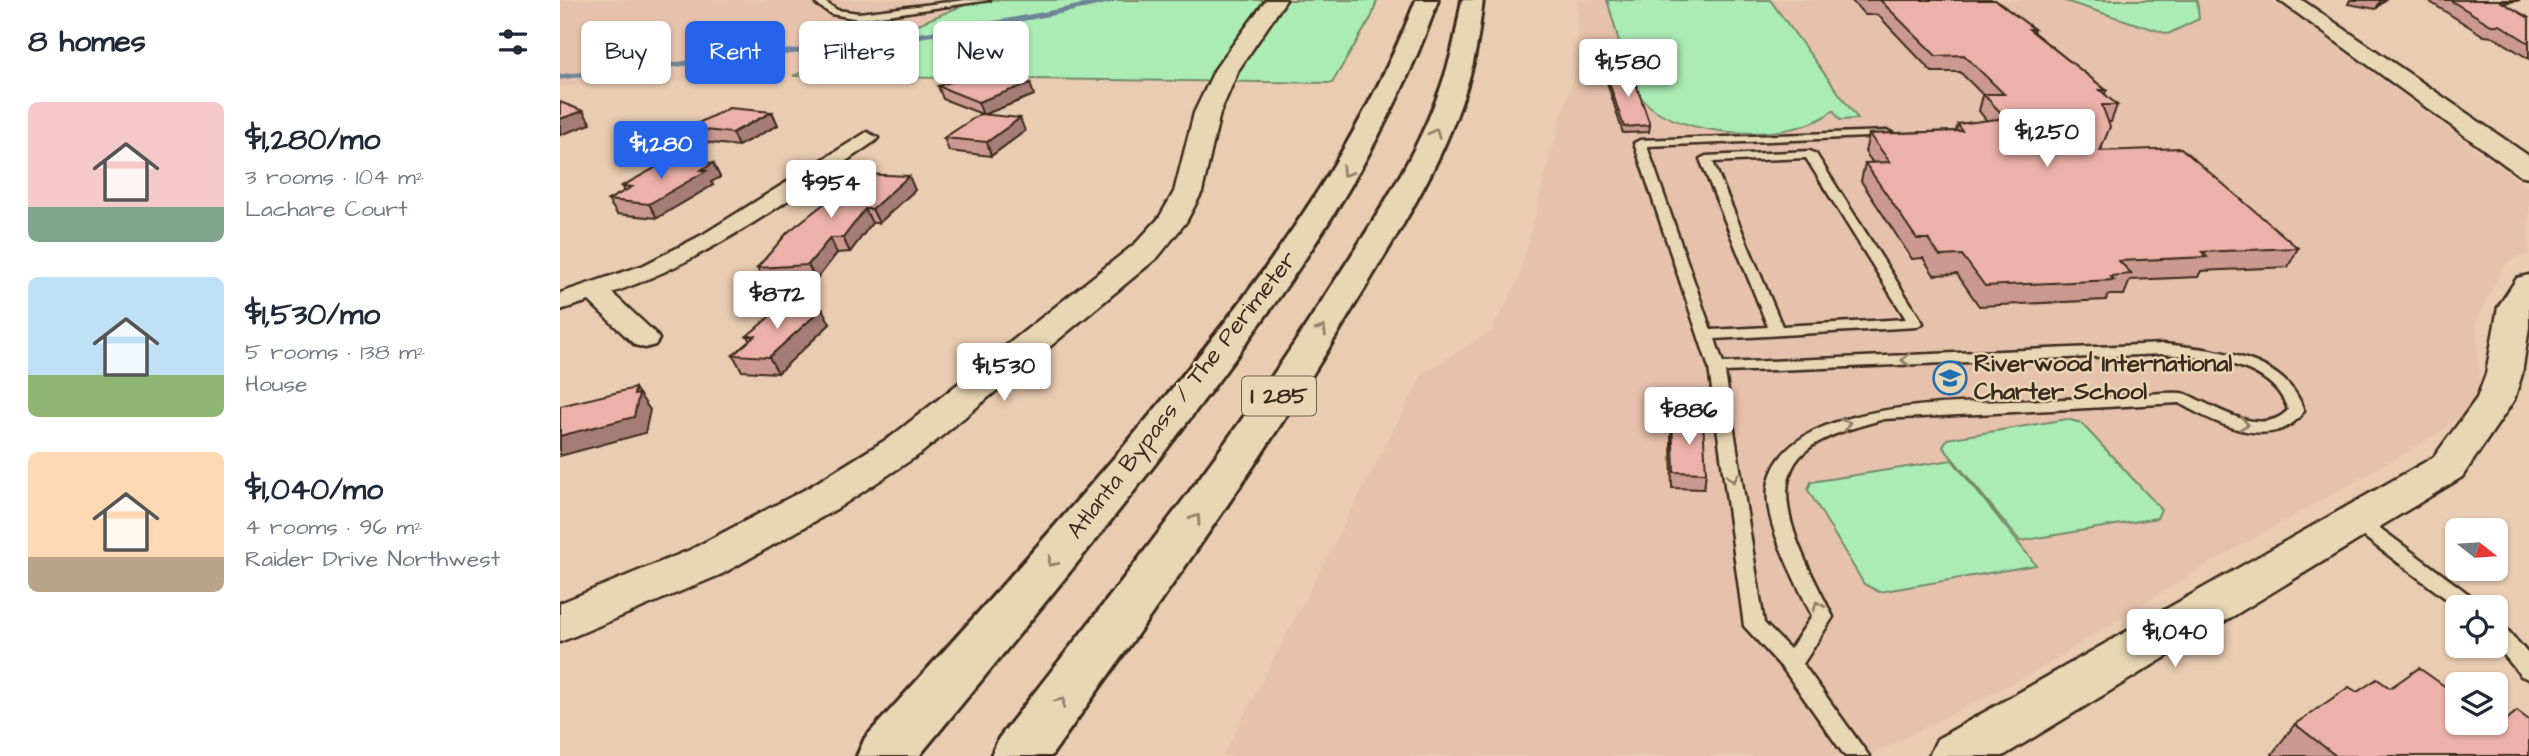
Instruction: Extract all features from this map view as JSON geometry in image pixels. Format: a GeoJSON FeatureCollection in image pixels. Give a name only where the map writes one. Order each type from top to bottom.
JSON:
{"type":"FeatureCollection","features":[{"type":"Feature","properties":{"kind":"highway","name":"Atlanta Bypass / The Perimeter"},"geometry":{"type":"LineString","coordinates":[[885,756],[1119,483],[1263,299],[1352,164],[1391,92],[1427,0]]}},
{"type":"Feature","properties":{"kind":"highway","name":"I 285"},"geometry":{"type":"LineString","coordinates":[[1019,756],[1211,497],[1303,360],[1393,214],[1422,161],[1443,113],[1461,63],[1473,0]]}},
{"type":"Feature","properties":{"kind":"street"},"geometry":{"type":"LineString","coordinates":[[560,623],[706,562],[823,498],[906,445],[1147,250],[1171,222],[1188,192],[1207,113],[1227,69],[1276,0]]}},
{"type":"Feature","properties":{"kind":"street"},"geometry":{"type":"LineString","coordinates":[[2289,0],[2529,169]]}},
{"type":"Feature","properties":{"kind":"street"},"geometry":{"type":"LineString","coordinates":[[560,302],[653,270],[711,240],[867,138]]}},
{"type":"Feature","properties":{"kind":"street"},"geometry":{"type":"LineString","coordinates":[[1956,756],[2448,467],[2495,400],[2504,374],[2515,307],[2529,285]]}},
{"type":"Feature","properties":{"kind":"street"},"geometry":{"type":"LineString","coordinates":[[595,292],[645,339]]}},
{"type":"Feature","properties":{"kind":"lane"},"geometry":{"type":"LineString","coordinates":[[819,2],[834,12],[859,16],[986,0]]}},
{"type":"Feature","properties":{"kind":"lane"},"geometry":{"type":"LineString","coordinates":[[1858,756],[1791,664],[1754,626],[1717,368],[1640,143],[1898,134]]}},
{"type":"Feature","properties":{"kind":"lane"},"geometry":{"type":"LineString","coordinates":[[1705,335],[1777,331],[1916,323],[1811,154],[1706,159],[1777,331]]}},
{"type":"Feature","properties":{"kind":"lane"},"geometry":{"type":"LineString","coordinates":[[1717,368],[2164,349],[2204,353],[2258,369],[2283,385],[2296,403],[2292,418],[2272,426],[2241,425],[2224,420],[2182,398],[1884,414],[1845,424],[1815,438],[1787,457],[1774,486],[1779,519],[1823,617],[1791,664]]}},
{"type":"Feature","properties":{"kind":"lane"},"geometry":{"type":"LineString","coordinates":[[2358,522],[2455,595]]}},
{"type":"Feature","properties":{"kind":"lane"},"geometry":{"type":"LineString","coordinates":[[2508,645],[2529,670]]}},
{"type":"Feature","properties":{"kind":"shaded area"},"geometry":{"type":"Polygon","coordinates":[[[560,0],[976,0],[919,24],[919,21],[799,21],[799,74],[793,76],[785,76],[785,21],[685,21],[685,81],[671,81],[671,21],[581,21],[581,84],[607,84],[560,86],[560,0]]]}},
{"type":"Feature","properties":{"kind":"shaded area","name":"Riverwood International Charter School"},"geometry":{"type":"Polygon","coordinates":[[[1577,0],[2269,0],[2287,10],[2529,188],[2529,254],[2515,257],[2505,265],[2487,298],[2476,322],[2480,382],[2469,408],[2439,433],[2198,570],[2036,671],[1868,756],[1223,756],[1423,374],[1491,331],[1519,280],[1549,160],[1580,55],[1577,0]]]}},
{"type":"Feature","properties":{"kind":"green space"},"geometry":{"type":"Polygon","coordinates":[[[976,0],[1377,0],[1372,16],[1332,83],[1029,79],[1029,21],[933,21],[933,78],[919,78],[919,24],[976,0]]]}},
{"type":"Feature","properties":{"kind":"green space"},"geometry":{"type":"Polygon","coordinates":[[[1607,0],[1770,0],[1858,119],[1840,120],[1833,110],[1815,121],[1792,129],[1764,132],[1706,129],[1679,122],[1657,111],[1636,89],[1607,0]]]}},
{"type":"Feature","properties":{"kind":"green space"},"geometry":{"type":"Polygon","coordinates":[[[2062,0],[2197,0],[2199,19],[2168,34],[2062,0]]]}},
{"type":"Feature","properties":{"kind":"green space"},"geometry":{"type":"Polygon","coordinates":[[[2067,419],[2081,423],[2161,509],[2157,518],[2020,541],[1943,447],[1947,439],[2067,419]]]}},
{"type":"Feature","properties":{"kind":"green space"},"geometry":{"type":"Polygon","coordinates":[[[1952,460],[2036,565],[1879,592],[1864,584],[1808,490],[1811,482],[1952,460]]]}},
{"type":"Feature","properties":{"kind":"building"},"geometry":{"type":"Polygon","coordinates":[[[1880,0],[1995,0],[2106,90],[2100,90],[2117,105],[2102,105],[2110,127],[2100,151],[2181,148],[2298,248],[2202,252],[2207,257],[2119,261],[2132,274],[2110,276],[2114,280],[1985,286],[1962,255],[1940,256],[1928,239],[1917,239],[1865,163],[1890,162],[1869,134],[1962,131],[1958,124],[2006,118],[1983,94],[2004,94],[1964,55],[1936,56],[1880,0]]]}},
{"type":"Feature","properties":{"kind":"building"},"geometry":{"type":"Polygon","coordinates":[[[2450,0],[2498,0],[2529,18],[2529,43],[2500,25],[2491,25],[2450,0]]]}},
{"type":"Feature","properties":{"kind":"building"},"geometry":{"type":"Polygon","coordinates":[[[1632,72],[1650,125],[1624,127],[1606,73],[1632,72]]]}},
{"type":"Feature","properties":{"kind":"building"},"geometry":{"type":"Polygon","coordinates":[[[944,84],[1027,84],[978,102],[938,86],[944,84]]]}},
{"type":"Feature","properties":{"kind":"building"},"geometry":{"type":"Polygon","coordinates":[[[560,102],[583,111],[560,119],[560,102]]]}},
{"type":"Feature","properties":{"kind":"building"},"geometry":{"type":"Polygon","coordinates":[[[729,108],[772,112],[732,133],[688,128],[729,108]]]}},
{"type":"Feature","properties":{"kind":"building"},"geometry":{"type":"Polygon","coordinates":[[[980,114],[1020,118],[987,142],[944,138],[980,114]]]}},
{"type":"Feature","properties":{"kind":"building"},"geometry":{"type":"Polygon","coordinates":[[[671,159],[713,163],[701,170],[706,171],[649,204],[608,200],[632,187],[622,186],[671,159]]]}},
{"type":"Feature","properties":{"kind":"building"},"geometry":{"type":"Polygon","coordinates":[[[862,174],[909,176],[872,209],[865,209],[843,238],[830,238],[808,265],[757,268],[788,232],[862,174]]]}},
{"type":"Feature","properties":{"kind":"building"},"geometry":{"type":"Polygon","coordinates":[[[781,307],[822,309],[769,357],[733,355],[755,336],[747,336],[781,307]]]}},
{"type":"Feature","properties":{"kind":"building"},"geometry":{"type":"Polygon","coordinates":[[[635,388],[634,395],[639,394],[634,417],[560,436],[560,406],[635,388]]]}},
{"type":"Feature","properties":{"kind":"building"},"geometry":{"type":"Polygon","coordinates":[[[1672,420],[1703,422],[1706,473],[1674,472],[1672,420]]]}},
{"type":"Feature","properties":{"kind":"building"},"geometry":{"type":"Polygon","coordinates":[[[2419,668],[2445,686],[2445,735],[2508,735],[2508,718],[2517,711],[2529,720],[2529,756],[2336,756],[2295,724],[2349,687],[2357,692],[2377,679],[2390,688],[2419,668]]]}},
{"type":"Feature","properties":{"kind":"waterway"},"geometry":{"type":"LineString","coordinates":[[560,77],[906,37],[1044,15],[1112,0]]}},
{"type":"Feature","properties":{"kind":"place","name":"Riverwood International Charter School"},"geometry":{"type":"Point","coordinates":[1950,378]}}]}
